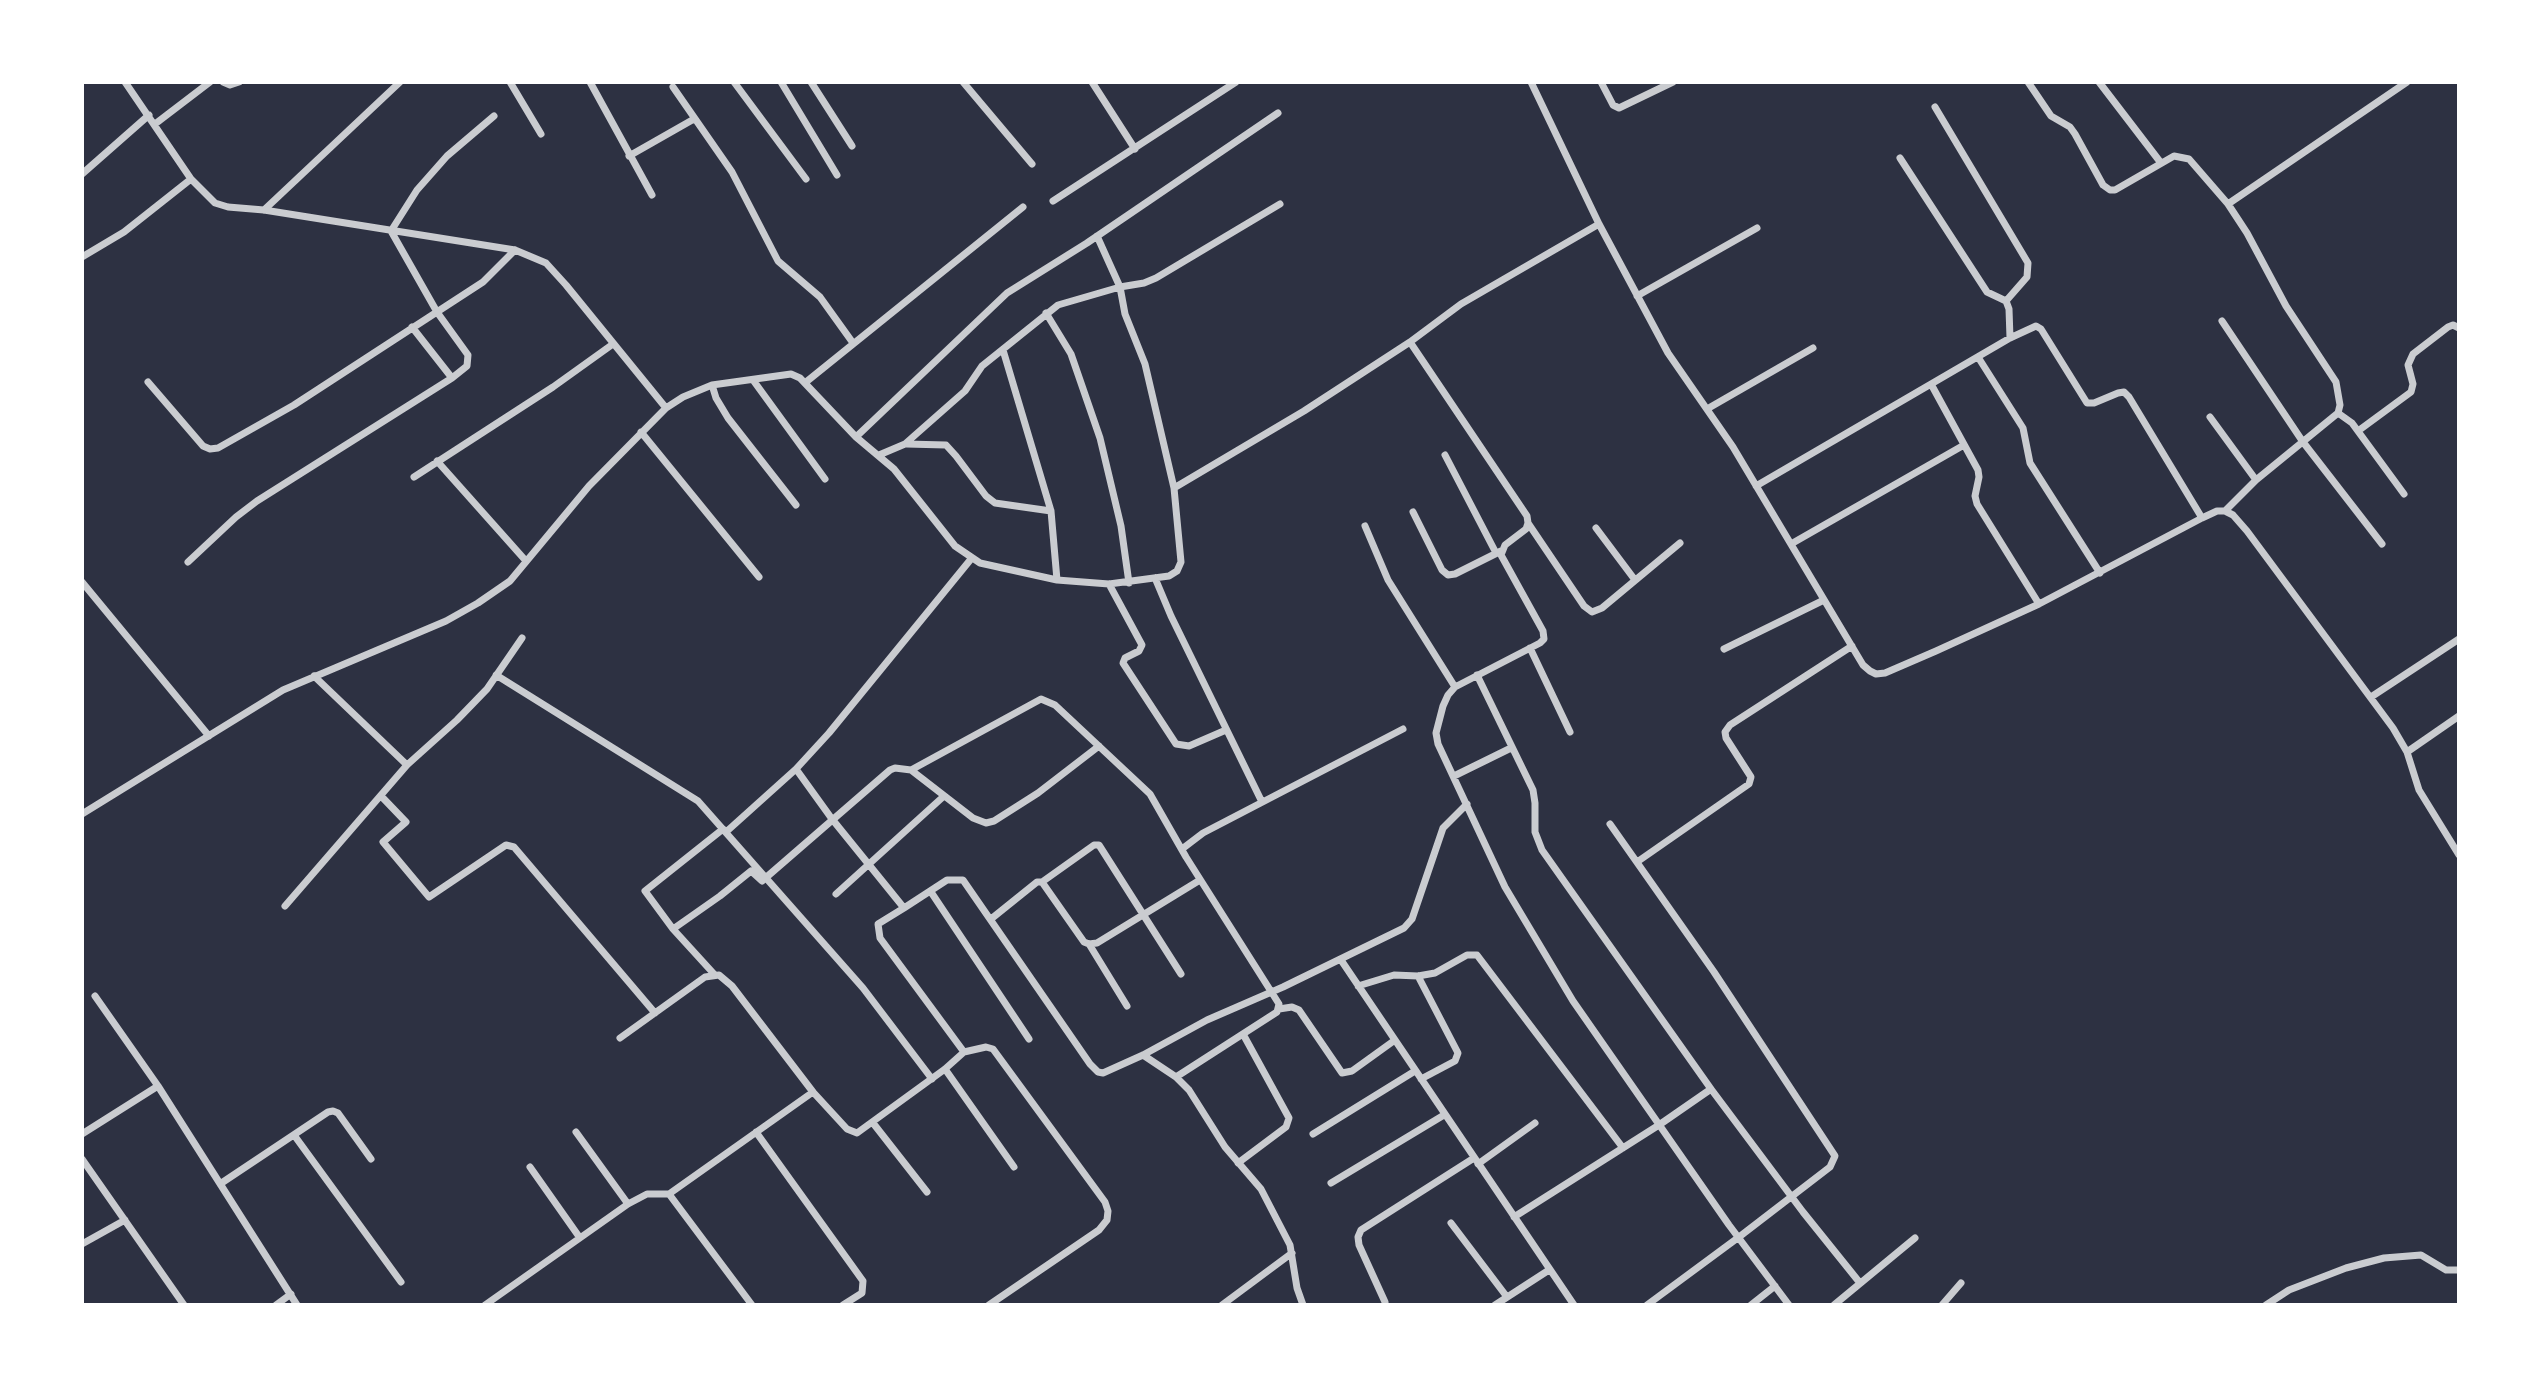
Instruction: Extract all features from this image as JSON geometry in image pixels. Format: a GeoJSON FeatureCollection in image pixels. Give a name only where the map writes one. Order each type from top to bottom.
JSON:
{"type":"FeatureCollection","features":[{"type":"Feature","properties":{"kind":"street"},"geometry":{"type":"LineString","coordinates":[[125,82],[191,179],[215,203],[515,250],[546,264],[666,408]]}},
{"type":"Feature","properties":{"kind":"street"},"geometry":{"type":"LineString","coordinates":[[155,124],[210,82]]}},
{"type":"Feature","properties":{"kind":"street"},"geometry":{"type":"LineString","coordinates":[[224,82],[230,85],[239,82]]}},
{"type":"Feature","properties":{"kind":"street"},"geometry":{"type":"LineString","coordinates":[[264,210],[400,82]]}},
{"type":"Feature","properties":{"kind":"street"},"geometry":{"type":"LineString","coordinates":[[510,82],[541,134]]}},
{"type":"Feature","properties":{"kind":"street"},"geometry":{"type":"LineString","coordinates":[[590,82],[652,194]]}},
{"type":"Feature","properties":{"kind":"street"},"geometry":{"type":"LineString","coordinates":[[734,82],[806,179]]}},
{"type":"Feature","properties":{"kind":"street"},"geometry":{"type":"LineString","coordinates":[[780,82],[837,174]]}},
{"type":"Feature","properties":{"kind":"street"},"geometry":{"type":"LineString","coordinates":[[811,82],[852,146]]}},
{"type":"Feature","properties":{"kind":"street"},"geometry":{"type":"LineString","coordinates":[[963,82],[1032,164]]}},
{"type":"Feature","properties":{"kind":"street"},"geometry":{"type":"LineString","coordinates":[[1092,82],[1135,149]]}},
{"type":"Feature","properties":{"kind":"street"},"geometry":{"type":"LineString","coordinates":[[1053,201],[1236,82]]}},
{"type":"Feature","properties":{"kind":"street"},"geometry":{"type":"LineString","coordinates":[[1531,82],[1599,224],[1668,353],[1756,486],[1852,646],[1870,671],[1876,674],[1885,673],[2039,604],[2202,518],[2225,510],[2256,480],[2337,413],[2340,405],[2336,382],[2286,306],[2262,258],[2228,204],[2189,159],[2180,155],[2115,190],[2110,190],[2103,185],[2070,127],[2051,116],[2028,82]]}},
{"type":"Feature","properties":{"kind":"street"},"geometry":{"type":"LineString","coordinates":[[1603,83],[1613,105],[1619,108],[1673,82]]}},
{"type":"Feature","properties":{"kind":"street"},"geometry":{"type":"LineString","coordinates":[[2099,82],[2161,163]]}},
{"type":"Feature","properties":{"kind":"street"},"geometry":{"type":"LineString","coordinates":[[2228,204],[2407,82]]}},
{"type":"Feature","properties":{"kind":"street"},"geometry":{"type":"LineString","coordinates":[[673,87],[732,172],[778,261],[820,297],[853,343]]}},
{"type":"Feature","properties":{"kind":"street"},"geometry":{"type":"LineString","coordinates":[[1936,107],[2028,263],[2027,277],[2006,301]]}},
{"type":"Feature","properties":{"kind":"street"},"geometry":{"type":"LineString","coordinates":[[856,437],[1007,293],[1097,236],[1278,113]]}},
{"type":"Feature","properties":{"kind":"street"},"geometry":{"type":"LineString","coordinates":[[82,174],[149,115]]}},
{"type":"Feature","properties":{"kind":"street"},"geometry":{"type":"LineString","coordinates":[[391,231],[417,190],[447,156],[494,116]]}},
{"type":"Feature","properties":{"kind":"street"},"geometry":{"type":"LineString","coordinates":[[629,156],[695,119]]}},
{"type":"Feature","properties":{"kind":"street"},"geometry":{"type":"LineString","coordinates":[[1900,158],[1987,292],[2006,301],[2009,309],[2010,338]]}},
{"type":"Feature","properties":{"kind":"street"},"geometry":{"type":"LineString","coordinates":[[82,257],[124,232],[191,179]]}},
{"type":"Feature","properties":{"kind":"street"},"geometry":{"type":"LineString","coordinates":[[879,455],[905,444],[965,390],[982,366],[1046,313],[1065,302],[1120,287],[1144,284],[1280,204]]}},
{"type":"Feature","properties":{"kind":"street"},"geometry":{"type":"LineString","coordinates":[[806,382],[1023,207]]}},
{"type":"Feature","properties":{"kind":"street"},"geometry":{"type":"LineString","coordinates":[[1174,488],[1304,411],[1410,342],[1461,304],[1599,224]]}},
{"type":"Feature","properties":{"kind":"street"},"geometry":{"type":"LineString","coordinates":[[1637,296],[1756,228]]}},
{"type":"Feature","properties":{"kind":"street"},"geometry":{"type":"LineString","coordinates":[[188,562],[257,501],[467,366],[468,355],[437,312],[391,231]]}},
{"type":"Feature","properties":{"kind":"street"},"geometry":{"type":"LineString","coordinates":[[82,814],[283,690],[446,621],[478,603],[510,580],[589,486],[666,408],[683,397],[712,385],[791,374],[806,382],[856,437],[894,469],[955,546],[971,559],[995,568],[1058,580],[1110,584],[1129,583],[1175,573],[1181,562],[1174,488],[1152,388],[1125,314],[1120,287],[1097,236]]}},
{"type":"Feature","properties":{"kind":"street"},"geometry":{"type":"LineString","coordinates":[[148,382],[203,446],[218,448],[294,405],[484,282],[515,250]]}},
{"type":"Feature","properties":{"kind":"street"},"geometry":{"type":"LineString","coordinates":[[1046,313],[1071,354],[1100,438],[1121,526],[1129,583]]}},
{"type":"Feature","properties":{"kind":"street"},"geometry":{"type":"LineString","coordinates":[[2222,321],[2303,442],[2382,544]]}},
{"type":"Feature","properties":{"kind":"street"},"geometry":{"type":"LineString","coordinates":[[2358,431],[2411,391],[2413,384],[2408,365],[2413,354],[2448,327],[2453,325],[2459,328]]}},
{"type":"Feature","properties":{"kind":"street"},"geometry":{"type":"LineString","coordinates":[[1756,486],[2033,326],[2039,327],[2087,403],[2094,403],[2118,393],[2127,394],[2202,518]]}},
{"type":"Feature","properties":{"kind":"street"},"geometry":{"type":"LineString","coordinates":[[412,327],[452,377]]}},
{"type":"Feature","properties":{"kind":"street"},"geometry":{"type":"LineString","coordinates":[[1410,342],[1527,516],[1528,523],[1584,606],[1592,612],[1602,608],[1680,543]]}},
{"type":"Feature","properties":{"kind":"street"},"geometry":{"type":"LineString","coordinates":[[414,477],[553,387],[613,344]]}},
{"type":"Feature","properties":{"kind":"street"},"geometry":{"type":"LineString","coordinates":[[1707,409],[1813,348]]}},
{"type":"Feature","properties":{"kind":"street"},"geometry":{"type":"LineString","coordinates":[[1003,350],[1051,512],[1058,580]]}},
{"type":"Feature","properties":{"kind":"street"},"geometry":{"type":"LineString","coordinates":[[1978,357],[2023,428],[2030,463],[2100,573]]}},
{"type":"Feature","properties":{"kind":"street"},"geometry":{"type":"LineString","coordinates":[[753,380],[825,479]]}},
{"type":"Feature","properties":{"kind":"street"},"geometry":{"type":"LineString","coordinates":[[1931,384],[1979,474],[1975,496],[1977,504],[2039,604]]}},
{"type":"Feature","properties":{"kind":"street"},"geometry":{"type":"LineString","coordinates":[[712,385],[728,418],[796,505]]}},
{"type":"Feature","properties":{"kind":"street"},"geometry":{"type":"LineString","coordinates":[[2337,413],[2347,418],[2358,431],[2404,494]]}},
{"type":"Feature","properties":{"kind":"street"},"geometry":{"type":"LineString","coordinates":[[2210,417],[2256,480]]}},
{"type":"Feature","properties":{"kind":"street"},"geometry":{"type":"LineString","coordinates":[[641,432],[760,577]]}},
{"type":"Feature","properties":{"kind":"street"},"geometry":{"type":"LineString","coordinates":[[905,444],[946,446],[986,496],[995,503],[1051,512]]}},
{"type":"Feature","properties":{"kind":"street"},"geometry":{"type":"LineString","coordinates":[[1791,544],[1964,445]]}},
{"type":"Feature","properties":{"kind":"street"},"geometry":{"type":"LineString","coordinates":[[1445,455],[1543,631],[1544,639],[1455,687],[1445,700],[1436,738],[1505,887],[1573,1001],[1789,1305]]}},
{"type":"Feature","properties":{"kind":"street"},"geometry":{"type":"LineString","coordinates":[[437,461],[526,561]]}},
{"type":"Feature","properties":{"kind":"street"},"geometry":{"type":"LineString","coordinates":[[2225,510],[2247,531],[2371,697],[2407,752],[2418,790],[2459,855]]}},
{"type":"Feature","properties":{"kind":"street"},"geometry":{"type":"LineString","coordinates":[[1413,512],[1447,575],[1455,574],[1499,552],[1525,529],[1528,523]]}},
{"type":"Feature","properties":{"kind":"street"},"geometry":{"type":"LineString","coordinates":[[1365,526],[1388,580],[1455,687]]}},
{"type":"Feature","properties":{"kind":"street"},"geometry":{"type":"LineString","coordinates":[[1596,528],[1635,580]]}},
{"type":"Feature","properties":{"kind":"street"},"geometry":{"type":"LineString","coordinates":[[971,559],[829,733],[796,769],[725,830],[645,891],[673,929],[714,974],[732,986],[813,1092],[851,1132],[857,1133],[873,1123],[964,1052],[986,1046],[993,1049],[1105,1202],[1108,1220],[1099,1230],[989,1305]]}},
{"type":"Feature","properties":{"kind":"street"},"geometry":{"type":"LineString","coordinates":[[1155,578],[1262,802]]}},
{"type":"Feature","properties":{"kind":"street"},"geometry":{"type":"LineString","coordinates":[[82,582],[209,736]]}},
{"type":"Feature","properties":{"kind":"street"},"geometry":{"type":"LineString","coordinates":[[1110,584],[1142,645],[1139,650],[1125,658],[1123,663],[1176,744],[1189,747],[1226,730]]}},
{"type":"Feature","properties":{"kind":"street"},"geometry":{"type":"LineString","coordinates":[[1724,649],[1824,600]]}},
{"type":"Feature","properties":{"kind":"street"},"geometry":{"type":"LineString","coordinates":[[285,906],[407,765],[487,689],[522,638]]}},
{"type":"Feature","properties":{"kind":"street"},"geometry":{"type":"LineString","coordinates":[[2371,697],[2459,639]]}},
{"type":"Feature","properties":{"kind":"street"},"geometry":{"type":"LineString","coordinates":[[1637,862],[1749,784],[1751,777],[1726,738],[1725,732],[1731,725],[1852,646]]}},
{"type":"Feature","properties":{"kind":"street"},"geometry":{"type":"LineString","coordinates":[[1530,648],[1570,732]]}},
{"type":"Feature","properties":{"kind":"street"},"geometry":{"type":"LineString","coordinates":[[496,675],[698,801],[863,988],[932,1079]]}},
{"type":"Feature","properties":{"kind":"street"},"geometry":{"type":"LineString","coordinates":[[1477,675],[1532,790],[1535,832],[1542,850],[1711,1089],[1860,1283]]}},
{"type":"Feature","properties":{"kind":"street"},"geometry":{"type":"LineString","coordinates":[[314,676],[407,765]]}},
{"type":"Feature","properties":{"kind":"street"},"geometry":{"type":"LineString","coordinates":[[911,770],[1041,699],[1055,705],[1150,794],[1279,1009]]}},
{"type":"Feature","properties":{"kind":"street"},"geometry":{"type":"LineString","coordinates":[[2407,752],[2459,716]]}},
{"type":"Feature","properties":{"kind":"street"},"geometry":{"type":"LineString","coordinates":[[1182,849],[1203,833],[1403,729]]}},
{"type":"Feature","properties":{"kind":"street"},"geometry":{"type":"LineString","coordinates":[[673,929],[720,897],[751,871],[762,881],[890,770],[911,770],[980,821],[995,821],[1038,793],[1099,746]]}},
{"type":"Feature","properties":{"kind":"street"},"geometry":{"type":"LineString","coordinates":[[1454,776],[1511,748]]}},
{"type":"Feature","properties":{"kind":"street"},"geometry":{"type":"LineString","coordinates":[[796,769],[832,819],[904,908]]}},
{"type":"Feature","properties":{"kind":"street"},"geometry":{"type":"LineString","coordinates":[[836,894],[944,796]]}},
{"type":"Feature","properties":{"kind":"street"},"geometry":{"type":"LineString","coordinates":[[382,797],[406,821],[383,842],[429,897],[506,845],[512,845],[655,1013]]}},
{"type":"Feature","properties":{"kind":"street"},"geometry":{"type":"LineString","coordinates":[[964,1052],[880,938],[878,924],[947,880],[963,880],[1093,1068],[1103,1073],[1143,1055],[1207,1020],[1398,932],[1408,923],[1443,828],[1467,804]]}},
{"type":"Feature","properties":{"kind":"street"},"geometry":{"type":"LineString","coordinates":[[1610,824],[1714,972],[1834,1151],[1835,1161],[1792,1197],[1647,1305]]}},
{"type":"Feature","properties":{"kind":"street"},"geometry":{"type":"LineString","coordinates":[[991,919],[1037,882],[1042,882],[1097,844],[1181,974]]}},
{"type":"Feature","properties":{"kind":"street"},"geometry":{"type":"LineString","coordinates":[[1042,882],[1084,942],[1089,944],[1097,943],[1200,880]]}},
{"type":"Feature","properties":{"kind":"street"},"geometry":{"type":"LineString","coordinates":[[930,892],[1029,1040]]}},
{"type":"Feature","properties":{"kind":"street"},"geometry":{"type":"LineString","coordinates":[[1089,944],[1127,1006]]}},
{"type":"Feature","properties":{"kind":"street"},"geometry":{"type":"LineString","coordinates":[[1358,986],[1394,975],[1418,976],[1435,973],[1467,955],[1480,957],[1623,1148]]}},
{"type":"Feature","properties":{"kind":"street"},"geometry":{"type":"LineString","coordinates":[[1341,960],[1574,1305]]}},
{"type":"Feature","properties":{"kind":"street"},"geometry":{"type":"LineString","coordinates":[[620,1038],[705,977],[714,974]]}},
{"type":"Feature","properties":{"kind":"street"},"geometry":{"type":"LineString","coordinates":[[1418,976],[1458,1053],[1455,1061],[1421,1079]]}},
{"type":"Feature","properties":{"kind":"street"},"geometry":{"type":"LineString","coordinates":[[95,996],[158,1086],[297,1305]]}},
{"type":"Feature","properties":{"kind":"street"},"geometry":{"type":"LineString","coordinates":[[1177,1077],[1279,1009],[1292,1007],[1298,1010],[1342,1073],[1352,1071],[1395,1040]]}},
{"type":"Feature","properties":{"kind":"street"},"geometry":{"type":"LineString","coordinates":[[1238,1163],[1286,1127],[1289,1118],[1243,1034]]}},
{"type":"Feature","properties":{"kind":"street"},"geometry":{"type":"LineString","coordinates":[[1143,1055],[1177,1077],[1199,1103],[1216,1134],[1261,1189],[1292,1253],[1297,1288],[1303,1305]]}},
{"type":"Feature","properties":{"kind":"street"},"geometry":{"type":"LineString","coordinates":[[945,1069],[1014,1167]]}},
{"type":"Feature","properties":{"kind":"street"},"geometry":{"type":"LineString","coordinates":[[1313,1134],[1415,1071]]}},
{"type":"Feature","properties":{"kind":"street"},"geometry":{"type":"LineString","coordinates":[[82,1134],[158,1086]]}},
{"type":"Feature","properties":{"kind":"street"},"geometry":{"type":"LineString","coordinates":[[1514,1217],[1711,1089]]}},
{"type":"Feature","properties":{"kind":"street"},"geometry":{"type":"LineString","coordinates":[[485,1305],[628,1204],[647,1195],[669,1194],[813,1092]]}},
{"type":"Feature","properties":{"kind":"street"},"geometry":{"type":"LineString","coordinates":[[220,1184],[333,1111],[338,1113],[371,1159]]}},
{"type":"Feature","properties":{"kind":"street"},"geometry":{"type":"LineString","coordinates":[[1331,1184],[1444,1115]]}},
{"type":"Feature","properties":{"kind":"street"},"geometry":{"type":"LineString","coordinates":[[873,1123],[927,1192]]}},
{"type":"Feature","properties":{"kind":"street"},"geometry":{"type":"LineString","coordinates":[[1385,1302],[1359,1245],[1361,1230],[1535,1123]]}},
{"type":"Feature","properties":{"kind":"street"},"geometry":{"type":"LineString","coordinates":[[576,1132],[628,1204]]}},
{"type":"Feature","properties":{"kind":"street"},"geometry":{"type":"LineString","coordinates":[[756,1132],[863,1281],[862,1293],[843,1305]]}},
{"type":"Feature","properties":{"kind":"street"},"geometry":{"type":"LineString","coordinates":[[294,1135],[401,1282]]}},
{"type":"Feature","properties":{"kind":"street"},"geometry":{"type":"LineString","coordinates":[[82,1160],[184,1305]]}},
{"type":"Feature","properties":{"kind":"street"},"geometry":{"type":"LineString","coordinates":[[530,1167],[580,1238]]}},
{"type":"Feature","properties":{"kind":"street"},"geometry":{"type":"LineString","coordinates":[[669,1194],[752,1305]]}},
{"type":"Feature","properties":{"kind":"street"},"geometry":{"type":"LineString","coordinates":[[82,1244],[125,1220]]}},
{"type":"Feature","properties":{"kind":"street"},"geometry":{"type":"LineString","coordinates":[[1451,1223],[1507,1297]]}},
{"type":"Feature","properties":{"kind":"street"},"geometry":{"type":"LineString","coordinates":[[1834,1305],[1915,1238]]}},
{"type":"Feature","properties":{"kind":"street"},"geometry":{"type":"LineString","coordinates":[[1222,1305],[1292,1253]]}},
{"type":"Feature","properties":{"kind":"street"},"geometry":{"type":"LineString","coordinates":[[2266,1305],[2288,1290],[2346,1268],[2384,1258],[2421,1255],[2446,1270],[2459,1270]]}},
{"type":"Feature","properties":{"kind":"street"},"geometry":{"type":"LineString","coordinates":[[1495,1305],[1549,1270]]}},
{"type":"Feature","properties":{"kind":"street"},"geometry":{"type":"LineString","coordinates":[[1942,1305],[1961,1283]]}},
{"type":"Feature","properties":{"kind":"street"},"geometry":{"type":"LineString","coordinates":[[1751,1305],[1775,1286]]}},
{"type":"Feature","properties":{"kind":"street"},"geometry":{"type":"LineString","coordinates":[[276,1305],[290,1294]]}},
{"type":"Feature","properties":{"kind":"street"},"geometry":{"type":"LineString","coordinates":[[1233,1296],[1238,1305]]}}]}
